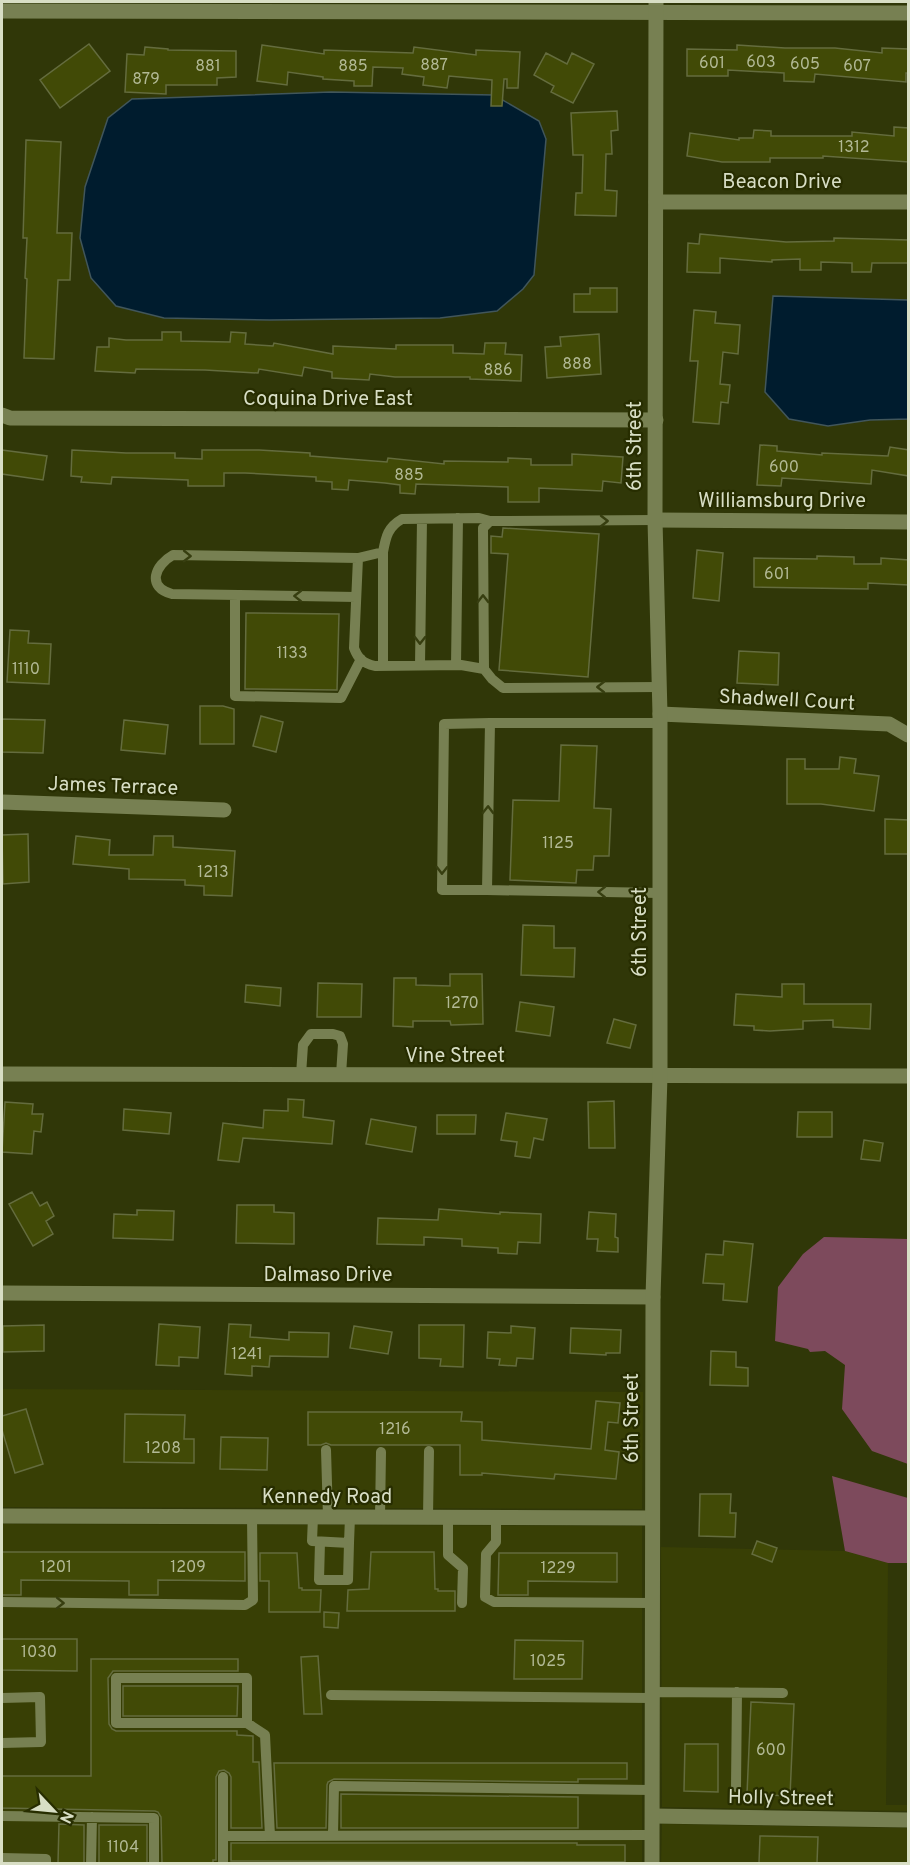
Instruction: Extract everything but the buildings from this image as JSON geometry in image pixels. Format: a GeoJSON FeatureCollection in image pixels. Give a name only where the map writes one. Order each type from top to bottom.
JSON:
{"type":"FeatureCollection","features":[{"type":"Feature","properties":{"kind":"street"},"geometry":{"type":"LineString","coordinates":[[2,11],[656,6],[909,13]]}},
{"type":"Feature","properties":{"kind":"street","name":"6th Street"},"geometry":{"type":"LineString","coordinates":[[652,1863],[653,1297],[660,1076],[660,687],[655,520],[656,6]]}},
{"type":"Feature","properties":{"kind":"street","name":"Beacon Drive"},"geometry":{"type":"LineString","coordinates":[[656,202],[909,202]]}},
{"type":"Feature","properties":{"kind":"street","name":"Coquina Drive East"},"geometry":{"type":"LineString","coordinates":[[2,415],[10,418],[656,420]]}},
{"type":"Feature","properties":{"kind":"street","name":"Williamsburg Drive"},"geometry":{"type":"LineString","coordinates":[[655,520],[909,522]]}},
{"type":"Feature","properties":{"kind":"street","name":"Shadwell Court"},"geometry":{"type":"LineString","coordinates":[[660,719],[890,724],[909,735]]}},
{"type":"Feature","properties":{"kind":"street","name":"James Terrace"},"geometry":{"type":"LineString","coordinates":[[2,801],[224,810]]}},
{"type":"Feature","properties":{"kind":"street","name":"Vine Street"},"geometry":{"type":"LineString","coordinates":[[2,1074],[909,1076]]}},
{"type":"Feature","properties":{"kind":"street","name":"Dalmaso Drive"},"geometry":{"type":"LineString","coordinates":[[2,1293],[653,1297]]}},
{"type":"Feature","properties":{"kind":"street","name":"Kennedy Road"},"geometry":{"type":"LineString","coordinates":[[2,1516],[652,1518]]}},
{"type":"Feature","properties":{"kind":"street","name":"Holly Street"},"geometry":{"type":"LineString","coordinates":[[653,1816],[909,1820]]}},
{"type":"Feature","properties":{"kind":"lane"},"geometry":{"type":"LineString","coordinates":[[456,665],[458,518]]}},
{"type":"Feature","properties":{"kind":"lane"},"geometry":{"type":"LineString","coordinates":[[383,666],[383,552],[387,533],[394,524],[402,519],[655,520]]}},
{"type":"Feature","properties":{"kind":"lane"},"geometry":{"type":"LineString","coordinates":[[420,665],[422,519]]}},
{"type":"Feature","properties":{"kind":"lane"},"geometry":{"type":"LineString","coordinates":[[490,521],[483,528],[484,669],[492,679],[503,688],[660,687]]}},
{"type":"Feature","properties":{"kind":"lane"},"geometry":{"type":"LineString","coordinates":[[356,597],[172,594],[162,591],[156,583],[157,572],[163,561],[173,555],[357,558],[383,552]]}},
{"type":"Feature","properties":{"kind":"lane"},"geometry":{"type":"LineString","coordinates":[[357,558],[354,648],[360,660],[375,666],[456,665],[484,669]]}},
{"type":"Feature","properties":{"kind":"lane"},"geometry":{"type":"LineString","coordinates":[[235,595],[235,696],[341,698],[360,660]]}},
{"type":"Feature","properties":{"kind":"lane"},"geometry":{"type":"LineString","coordinates":[[660,719],[444,724],[442,890],[660,892]]}},
{"type":"Feature","properties":{"kind":"lane"},"geometry":{"type":"LineString","coordinates":[[487,890],[490,723]]}},
{"type":"Feature","properties":{"kind":"lane"},"geometry":{"type":"LineString","coordinates":[[301,1075],[303,1045],[311,1034],[333,1034],[340,1036],[343,1044],[341,1075]]}},
{"type":"Feature","properties":{"kind":"lane"},"geometry":{"type":"LineString","coordinates":[[327,1450],[320,1517],[312,1541],[349,1543]]}},
{"type":"Feature","properties":{"kind":"lane"},"geometry":{"type":"LineString","coordinates":[[428,1517],[429,1451]]}},
{"type":"Feature","properties":{"kind":"lane"},"geometry":{"type":"LineString","coordinates":[[380,1517],[381,1452]]}},
{"type":"Feature","properties":{"kind":"lane"},"geometry":{"type":"LineString","coordinates":[[2,1602],[245,1605],[253,1600],[252,1517]]}},
{"type":"Feature","properties":{"kind":"lane"},"geometry":{"type":"LineString","coordinates":[[320,1542],[319,1580],[348,1581],[350,1517]]}},
{"type":"Feature","properties":{"kind":"lane"},"geometry":{"type":"LineString","coordinates":[[448,1517],[448,1555],[463,1568],[462,1603]]}},
{"type":"Feature","properties":{"kind":"lane"},"geometry":{"type":"LineString","coordinates":[[496,1517],[496,1542],[486,1554],[486,1597],[494,1602],[652,1603]]}},
{"type":"Feature","properties":{"kind":"lane"},"geometry":{"type":"LineString","coordinates":[[247,1723],[248,1678],[116,1678],[116,1723],[247,1723],[265,1736],[270,1836]]}},
{"type":"Feature","properties":{"kind":"lane"},"geometry":{"type":"LineString","coordinates":[[736,1787],[738,1692]]}},
{"type":"Feature","properties":{"kind":"lane"},"geometry":{"type":"LineString","coordinates":[[331,1695],[783,1693]]}},
{"type":"Feature","properties":{"kind":"lane"},"geometry":{"type":"LineString","coordinates":[[2,1698],[40,1697],[41,1742],[2,1743]]}},
{"type":"Feature","properties":{"kind":"lane"},"geometry":{"type":"LineString","coordinates":[[223,1777],[223,1863]]}},
{"type":"Feature","properties":{"kind":"lane"},"geometry":{"type":"LineString","coordinates":[[333,1835],[334,1786],[652,1790]]}},
{"type":"Feature","properties":{"kind":"lane"},"geometry":{"type":"LineString","coordinates":[[2,1816],[154,1818],[154,1863]]}},
{"type":"Feature","properties":{"kind":"lane"},"geometry":{"type":"LineString","coordinates":[[91,1863],[92,1817]]}},
{"type":"Feature","properties":{"kind":"lane"},"geometry":{"type":"LineString","coordinates":[[223,1836],[652,1835]]}},
{"type":"Feature","properties":{"kind":"lane"},"geometry":{"type":"LineString","coordinates":[[2,1858],[46,1858],[46,1863]]}},
{"type":"Feature","properties":{"kind":"shaded area"},"geometry":{"type":"Polygon","coordinates":[[[824,1237],[908,1239],[908,1464],[872,1451],[842,1409],[845,1365],[825,1351],[810,1352],[808,1349],[775,1341],[778,1287],[803,1254],[824,1237]]]}},
{"type":"Feature","properties":{"kind":"shaded area"},"geometry":{"type":"Polygon","coordinates":[[[2,1389],[643,1392],[642,1509],[2,1507],[2,1389]]]}},
{"type":"Feature","properties":{"kind":"shaded area"},"geometry":{"type":"Polygon","coordinates":[[[832,1476],[908,1498],[908,1563],[888,1563],[845,1551],[832,1476]]]}},
{"type":"Feature","properties":{"kind":"shaded area"},"geometry":{"type":"Polygon","coordinates":[[[2,1524],[642,1526],[642,1863],[2,1864],[2,1524]]]}},
{"type":"Feature","properties":{"kind":"shaded area"},"geometry":{"type":"Polygon","coordinates":[[[661,1547],[845,1551],[888,1563],[886,1805],[908,1805],[908,1811],[662,1807],[661,1547]]]}},
{"type":"Feature","properties":{"kind":"shaded area"},"geometry":{"type":"Polygon","coordinates":[[[662,1824],[908,1828],[908,1863],[661,1864],[662,1824]]]}},
{"type":"Feature","properties":{"kind":"water"},"geometry":{"type":"Polygon","coordinates":[[[331,92],[494,95],[539,121],[546,139],[534,275],[523,289],[497,311],[440,318],[270,320],[164,318],[116,306],[91,278],[80,238],[85,187],[108,118],[132,99],[331,92]]]}},
{"type":"Feature","properties":{"kind":"water"},"geometry":{"type":"Polygon","coordinates":[[[773,296],[908,300],[908,419],[870,420],[828,426],[789,419],[765,392],[773,296]]]}}]}
